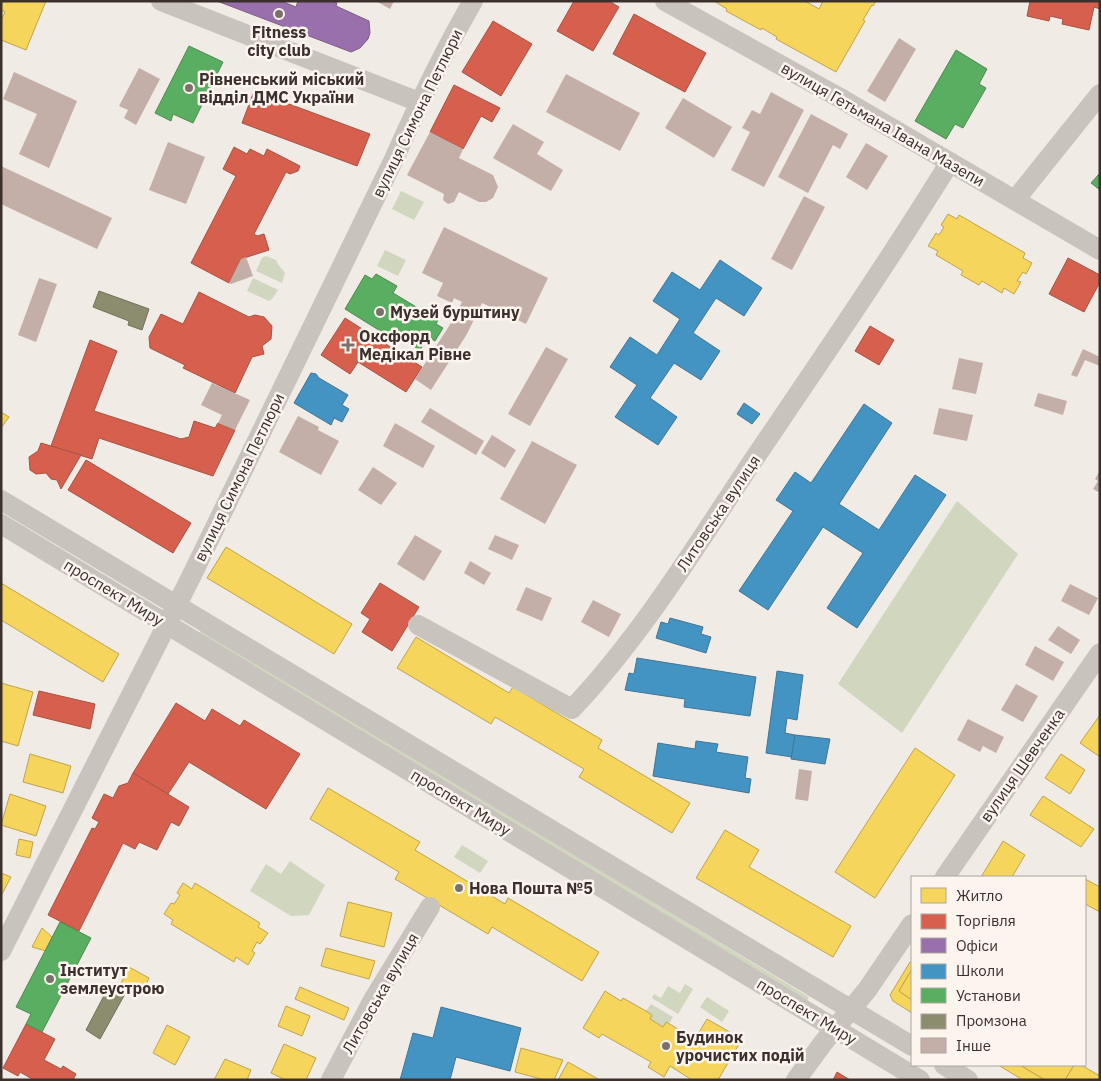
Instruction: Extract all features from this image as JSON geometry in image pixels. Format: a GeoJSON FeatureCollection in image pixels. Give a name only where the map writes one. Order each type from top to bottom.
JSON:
{"type":"FeatureCollection","features":[{"type":"Feature","properties":{"kind":"street"},"geometry":{"type":"LineString","coordinates":[[161,1],[419,102]]}},
{"type":"Feature","properties":{"kind":"street","name":"вулиця Симона Петлюри"},"geometry":{"type":"LineString","coordinates":[[1,951],[190,579],[391,166],[419,102],[473,1]]}},
{"type":"Feature","properties":{"kind":"street","name":"вулиця Гетьмана Івана Мазепи"},"geometry":{"type":"LineString","coordinates":[[665,1],[840,98],[1100,250]]}},
{"type":"Feature","properties":{"kind":"street"},"geometry":{"type":"LineString","coordinates":[[1015,200],[1100,94]]}},
{"type":"Feature","properties":{"kind":"street","name":"Литовська вулиця"},"geometry":{"type":"LineString","coordinates":[[418,625],[572,709],[597,683],[668,587],[885,265],[950,162]]}},
{"type":"Feature","properties":{"kind":"street","name":"проспект Миру"},"geometry":{"type":"LineString","coordinates":[[1,500],[911,1045]]}},
{"type":"Feature","properties":{"kind":"street","name":"проспект Миру"},"geometry":{"type":"LineString","coordinates":[[1,524],[920,1080]]}},
{"type":"Feature","properties":{"kind":"street","name":"вулиця Шевченка"},"geometry":{"type":"LineString","coordinates":[[946,876],[1100,653]]}},
{"type":"Feature","properties":{"kind":"street","name":"Литовська вулиця"},"geometry":{"type":"LineString","coordinates":[[331,1080],[373,1000],[430,907]]}},
{"type":"Feature","properties":{"kind":"street"},"geometry":{"type":"LineString","coordinates":[[796,1080],[835,1028],[852,1010],[911,925]]}},
{"type":"Feature","properties":{"kind":"street"},"geometry":{"type":"LineString","coordinates":[[946,1066],[968,1080]]}},
{"type":"Feature","properties":{"kind":"green space"},"geometry":{"type":"Polygon","coordinates":[[[401,191],[424,202],[414,220],[392,209],[401,191]]]}},
{"type":"Feature","properties":{"kind":"green space"},"geometry":{"type":"Polygon","coordinates":[[[385,250],[406,260],[398,276],[377,266],[385,250]]]}},
{"type":"Feature","properties":{"kind":"green space"},"geometry":{"type":"Polygon","coordinates":[[[266,256],[276,260],[285,273],[282,283],[256,271],[262,258],[266,256]]]}},
{"type":"Feature","properties":{"kind":"green space"},"geometry":{"type":"Polygon","coordinates":[[[253,278],[278,290],[272,299],[269,301],[247,291],[253,278]]]}},
{"type":"Feature","properties":{"kind":"green space"},"geometry":{"type":"Polygon","coordinates":[[[957,501],[1018,554],[902,733],[838,684],[957,501]]]}},
{"type":"Feature","properties":{"kind":"green space"},"geometry":{"type":"Polygon","coordinates":[[[202,629],[809,997],[807,1001],[199,633],[202,629]]]}},
{"type":"Feature","properties":{"kind":"green space"},"geometry":{"type":"Polygon","coordinates":[[[462,845],[488,861],[480,873],[454,857],[462,845]]]}},
{"type":"Feature","properties":{"kind":"green space"},"geometry":{"type":"Polygon","coordinates":[[[290,861],[325,885],[309,915],[291,916],[250,891],[266,864],[281,874],[290,861]]]}},
{"type":"Feature","properties":{"kind":"green space"},"geometry":{"type":"Polygon","coordinates":[[[685,984],[693,989],[678,1014],[652,998],[654,994],[661,998],[668,986],[680,993],[685,984]]]}},
{"type":"Feature","properties":{"kind":"green space"},"geometry":{"type":"Polygon","coordinates":[[[707,997],[729,1011],[722,1022],[700,1007],[707,997]]]}},
{"type":"Feature","properties":{"kind":"green space"},"geometry":{"type":"Polygon","coordinates":[[[651,1004],[673,1017],[669,1024],[666,1022],[663,1027],[650,1019],[652,1015],[646,1011],[651,1004]]]}},
{"type":"Feature","properties":{"kind":"building: Житло"},"geometry":{"type":"Polygon","coordinates":[[[1,1],[46,1],[26,50],[1,40],[1,20],[5,12],[1,10],[1,1]]]}},
{"type":"Feature","properties":{"kind":"building: Житло"},"geometry":{"type":"Polygon","coordinates":[[[714,1],[805,1],[819,9],[823,1],[876,1],[863,20],[865,21],[836,72],[776,39],[777,37],[762,28],[761,30],[726,11],[727,9],[714,1]]]}},
{"type":"Feature","properties":{"kind":"building: Житло"},"geometry":{"type":"Polygon","coordinates":[[[948,214],[957,219],[959,215],[1025,253],[1023,258],[1032,263],[1026,274],[1023,272],[1017,281],[1021,282],[1014,294],[1004,288],[1002,293],[982,281],[979,285],[961,275],[963,271],[936,255],[938,251],[928,246],[936,233],[939,235],[944,227],[941,225],[948,214]]]}},
{"type":"Feature","properties":{"kind":"building: Житло"},"geometry":{"type":"Polygon","coordinates":[[[1,412],[9,417],[1,428],[1,412]]]}},
{"type":"Feature","properties":{"kind":"building: Житло"},"geometry":{"type":"Polygon","coordinates":[[[226,547],[352,624],[334,654],[207,578],[226,547]]]}},
{"type":"Feature","properties":{"kind":"building: Житло"},"geometry":{"type":"Polygon","coordinates":[[[1,583],[119,654],[103,682],[1,620],[1,583]]]}},
{"type":"Feature","properties":{"kind":"building: Житло"},"geometry":{"type":"Polygon","coordinates":[[[416,637],[509,693],[513,687],[602,740],[598,748],[690,803],[672,833],[579,777],[584,769],[495,717],[491,724],[397,668],[416,637]]]}},
{"type":"Feature","properties":{"kind":"building: Житло"},"geometry":{"type":"Polygon","coordinates":[[[1,683],[33,692],[18,746],[1,741],[1,683]]]}},
{"type":"Feature","properties":{"kind":"building: Житло"},"geometry":{"type":"Polygon","coordinates":[[[1100,715],[1100,757],[1080,743],[1100,715]]]}},
{"type":"Feature","properties":{"kind":"building: Житло"},"geometry":{"type":"Polygon","coordinates":[[[915,748],[955,775],[875,898],[835,872],[915,748]]]}},
{"type":"Feature","properties":{"kind":"building: Житло"},"geometry":{"type":"Polygon","coordinates":[[[30,754],[71,766],[63,793],[23,782],[30,754]]]}},
{"type":"Feature","properties":{"kind":"building: Житло"},"geometry":{"type":"Polygon","coordinates":[[[1061,754],[1085,770],[1070,794],[1045,778],[1061,754]]]}},
{"type":"Feature","properties":{"kind":"building: Житло"},"geometry":{"type":"Polygon","coordinates":[[[328,788],[420,842],[415,850],[505,904],[508,898],[599,952],[582,981],[492,927],[488,934],[395,879],[399,872],[310,819],[328,788]]]}},
{"type":"Feature","properties":{"kind":"building: Житло"},"geometry":{"type":"Polygon","coordinates":[[[10,794],[46,806],[36,836],[1,825],[10,794]]]}},
{"type":"Feature","properties":{"kind":"building: Житло"},"geometry":{"type":"Polygon","coordinates":[[[1043,796],[1094,829],[1081,847],[1030,815],[1043,796]]]}},
{"type":"Feature","properties":{"kind":"building: Житло"},"geometry":{"type":"Polygon","coordinates":[[[725,830],[759,850],[749,867],[851,926],[833,957],[696,878],[725,830]]]}},
{"type":"Feature","properties":{"kind":"building: Житло"},"geometry":{"type":"Polygon","coordinates":[[[19,839],[33,842],[30,858],[16,855],[19,839]]]}},
{"type":"Feature","properties":{"kind":"building: Житло"},"geometry":{"type":"Polygon","coordinates":[[[1003,841],[1025,855],[1013,876],[982,876],[1003,841]]]}},
{"type":"Feature","properties":{"kind":"building: Житло"},"geometry":{"type":"Polygon","coordinates":[[[1,873],[11,877],[1,896],[1,873]]]}},
{"type":"Feature","properties":{"kind":"building: Житло"},"geometry":{"type":"Polygon","coordinates":[[[1086,880],[1100,887],[1100,912],[1086,905],[1086,880]]]}},
{"type":"Feature","properties":{"kind":"building: Житло"},"geometry":{"type":"Polygon","coordinates":[[[183,883],[192,889],[195,883],[260,923],[258,927],[268,933],[260,944],[257,942],[252,951],[255,953],[248,965],[236,957],[234,962],[171,924],[173,920],[164,914],[171,903],[174,904],[180,895],[177,893],[183,883]]]}},
{"type":"Feature","properties":{"kind":"building: Житло"},"geometry":{"type":"Polygon","coordinates":[[[348,902],[392,913],[384,947],[340,936],[348,902]]]}},
{"type":"Feature","properties":{"kind":"building: Житло"},"geometry":{"type":"Polygon","coordinates":[[[42,928],[52,937],[46,951],[32,947],[42,928]]]}},
{"type":"Feature","properties":{"kind":"building: Житло"},"geometry":{"type":"Polygon","coordinates":[[[326,948],[375,961],[369,979],[321,966],[326,948]]]}},
{"type":"Feature","properties":{"kind":"building: Житло"},"geometry":{"type":"Polygon","coordinates":[[[911,962],[911,971],[899,991],[911,999],[911,1012],[893,1001],[890,995],[911,962]]]}},
{"type":"Feature","properties":{"kind":"building: Житло"},"geometry":{"type":"Polygon","coordinates":[[[129,967],[149,978],[142,993],[121,983],[129,967]]]}},
{"type":"Feature","properties":{"kind":"building: Житло"},"geometry":{"type":"Polygon","coordinates":[[[911,971],[911,999],[899,991],[911,971]]]}},
{"type":"Feature","properties":{"kind":"building: Житло"},"geometry":{"type":"Polygon","coordinates":[[[300,987],[349,1008],[344,1020],[295,999],[300,987]]]}},
{"type":"Feature","properties":{"kind":"building: Житло"},"geometry":{"type":"Polygon","coordinates":[[[605,991],[621,1001],[623,998],[646,1011],[652,1015],[650,1019],[663,1027],[666,1022],[695,1039],[707,1019],[742,1039],[718,1080],[692,1080],[670,1066],[664,1077],[648,1067],[651,1062],[602,1034],[599,1038],[583,1028],[605,991]]]}},
{"type":"Feature","properties":{"kind":"building: Житло"},"geometry":{"type":"Polygon","coordinates":[[[286,1006],[310,1016],[302,1036],[278,1026],[286,1006]]]}},
{"type":"Feature","properties":{"kind":"building: Житло"},"geometry":{"type":"Polygon","coordinates":[[[167,1025],[190,1037],[175,1065],[153,1053],[167,1025]]]}},
{"type":"Feature","properties":{"kind":"building: Житло"},"geometry":{"type":"Polygon","coordinates":[[[284,1044],[316,1058],[306,1080],[286,1080],[271,1073],[284,1044]]]}},
{"type":"Feature","properties":{"kind":"building: Житло"},"geometry":{"type":"Polygon","coordinates":[[[521,1048],[563,1060],[554,1080],[545,1080],[515,1072],[521,1048]]]}},
{"type":"Feature","properties":{"kind":"building: Житло"},"geometry":{"type":"Polygon","coordinates":[[[225,1059],[251,1070],[247,1080],[214,1080],[225,1059]]]}},
{"type":"Feature","properties":{"kind":"building: Житло"},"geometry":{"type":"Polygon","coordinates":[[[568,1062],[598,1079],[598,1080],[558,1080],[568,1062]]]}},
{"type":"Feature","properties":{"kind":"building: Житло"},"geometry":{"type":"Polygon","coordinates":[[[1000,1066],[1022,1066],[1045,1080],[1023,1080],[1000,1066]]]}},
{"type":"Feature","properties":{"kind":"building: Житло"},"geometry":{"type":"Polygon","coordinates":[[[1022,1066],[1073,1066],[1065,1080],[1045,1080],[1022,1066]]]}},
{"type":"Feature","properties":{"kind":"building: Житло"},"geometry":{"type":"Polygon","coordinates":[[[1073,1066],[1083,1066],[1100,1076],[1100,1080],[1065,1080],[1073,1066]]]}},
{"type":"Feature","properties":{"kind":"building: Торгівля"},"geometry":{"type":"Polygon","coordinates":[[[574,1],[609,1],[619,7],[593,51],[557,31],[574,1]]]}},
{"type":"Feature","properties":{"kind":"building: Торгівля"},"geometry":{"type":"Polygon","coordinates":[[[1030,1],[1100,1],[1100,9],[1094,7],[1089,30],[1062,24],[1063,19],[1050,16],[1049,21],[1027,16],[1030,1]]]}},
{"type":"Feature","properties":{"kind":"building: Торгівля"},"geometry":{"type":"Polygon","coordinates":[[[634,14],[706,53],[685,92],[613,54],[634,14]]]}},
{"type":"Feature","properties":{"kind":"building: Торгівля"},"geometry":{"type":"Polygon","coordinates":[[[493,21],[532,44],[501,96],[462,72],[493,21]]]}},
{"type":"Feature","properties":{"kind":"building: Торгівля"},"geometry":{"type":"Polygon","coordinates":[[[454,85],[500,108],[492,122],[481,116],[463,149],[430,132],[454,85]]]}},
{"type":"Feature","properties":{"kind":"building: Торгівля"},"geometry":{"type":"Polygon","coordinates":[[[254,91],[370,134],[357,166],[242,123],[254,91]]]}},
{"type":"Feature","properties":{"kind":"building: Торгівля"},"geometry":{"type":"Polygon","coordinates":[[[234,147],[247,154],[250,149],[264,156],[267,149],[300,166],[298,171],[290,174],[286,172],[254,234],[257,236],[264,234],[269,250],[241,259],[229,283],[191,263],[236,176],[223,169],[234,147]]]}},
{"type":"Feature","properties":{"kind":"building: Торгівля"},"geometry":{"type":"Polygon","coordinates":[[[1068,258],[1100,275],[1100,282],[1084,312],[1049,294],[1068,258]]]}},
{"type":"Feature","properties":{"kind":"building: Торгівля"},"geometry":{"type":"Polygon","coordinates":[[[199,292],[249,317],[255,315],[264,317],[272,326],[271,339],[262,346],[264,354],[252,357],[235,393],[183,368],[185,365],[150,348],[149,337],[161,314],[183,324],[199,292]]]}},
{"type":"Feature","properties":{"kind":"building: Торгівля"},"geometry":{"type":"Polygon","coordinates":[[[345,318],[422,367],[406,392],[358,362],[350,374],[321,355],[345,318]]]}},
{"type":"Feature","properties":{"kind":"building: Торгівля"},"geometry":{"type":"Polygon","coordinates":[[[870,326],[894,340],[879,365],[855,351],[870,326]]]}},
{"type":"Feature","properties":{"kind":"building: Торгівля"},"geometry":{"type":"Polygon","coordinates":[[[90,340],[117,351],[94,411],[181,439],[189,437],[194,421],[215,428],[218,423],[235,430],[213,476],[99,438],[92,459],[51,446],[90,340]]]}},
{"type":"Feature","properties":{"kind":"building: Торгівля"},"geometry":{"type":"Polygon","coordinates":[[[41,443],[81,455],[61,489],[57,480],[51,479],[46,473],[36,474],[30,470],[29,457],[38,451],[41,443]]]}},
{"type":"Feature","properties":{"kind":"building: Торгівля"},"geometry":{"type":"Polygon","coordinates":[[[86,460],[191,523],[173,553],[68,490],[86,460]]]}},
{"type":"Feature","properties":{"kind":"building: Торгівля"},"geometry":{"type":"Polygon","coordinates":[[[380,583],[419,607],[392,651],[362,632],[370,619],[361,613],[380,583]]]}},
{"type":"Feature","properties":{"kind":"building: Торгівля"},"geometry":{"type":"Polygon","coordinates":[[[39,691],[95,704],[90,729],[33,715],[39,691]]]}},
{"type":"Feature","properties":{"kind":"building: Торгівля"},"geometry":{"type":"Polygon","coordinates":[[[176,703],[205,721],[212,709],[240,726],[244,720],[300,754],[266,809],[189,762],[168,794],[133,773],[176,703]]]}},
{"type":"Feature","properties":{"kind":"building: Торгівля"},"geometry":{"type":"Polygon","coordinates":[[[133,773],[189,807],[179,826],[171,822],[157,850],[139,842],[135,849],[123,843],[79,931],[48,915],[92,828],[95,829],[99,822],[92,818],[104,794],[113,798],[119,786],[128,783],[133,773]]]}},
{"type":"Feature","properties":{"kind":"building: Торгівля"},"geometry":{"type":"Polygon","coordinates":[[[26,1024],[55,1039],[44,1060],[61,1069],[63,1066],[76,1074],[73,1080],[34,1080],[20,1072],[18,1076],[3,1068],[26,1024]]]}},
{"type":"Feature","properties":{"kind":"building: Торгівля"},"geometry":{"type":"Polygon","coordinates":[[[837,1072],[850,1080],[833,1080],[837,1072]]]}},
{"type":"Feature","properties":{"kind":"building: Офіси"},"geometry":{"type":"Polygon","coordinates":[[[217,1],[281,1],[296,7],[298,1],[331,1],[337,3],[336,6],[369,21],[370,33],[368,39],[360,48],[351,52],[217,1]]]}},
{"type":"Feature","properties":{"kind":"building: Школи"},"geometry":{"type":"Polygon","coordinates":[[[720,260],[762,288],[744,316],[716,298],[693,333],[720,351],[701,380],[674,363],[650,398],[677,417],[658,445],[615,417],[637,385],[610,367],[630,337],[657,355],[680,319],[653,301],[672,272],[700,290],[720,260]]]}},
{"type":"Feature","properties":{"kind":"building: Школи"},"geometry":{"type":"Polygon","coordinates":[[[311,373],[316,374],[319,378],[348,395],[342,405],[349,409],[342,422],[334,418],[331,425],[294,403],[311,373]]]}},
{"type":"Feature","properties":{"kind":"building: Школи"},"geometry":{"type":"Polygon","coordinates":[[[744,403],[760,414],[752,424],[737,414],[744,403]]]}},
{"type":"Feature","properties":{"kind":"building: Школи"},"geometry":{"type":"Polygon","coordinates":[[[864,404],[892,423],[839,504],[879,530],[915,475],[946,495],[857,628],[827,608],[863,553],[823,527],[768,610],[739,591],[793,511],[776,500],[795,472],[811,483],[864,404]]]}},
{"type":"Feature","properties":{"kind":"building: Школи"},"geometry":{"type":"Polygon","coordinates":[[[670,618],[703,627],[701,634],[711,637],[706,653],[656,638],[661,622],[668,624],[670,618]]]}},
{"type":"Feature","properties":{"kind":"building: Школи"},"geometry":{"type":"Polygon","coordinates":[[[637,658],[756,677],[750,716],[684,707],[685,699],[625,690],[629,673],[634,674],[637,658]]]}},
{"type":"Feature","properties":{"kind":"building: Школи"},"geometry":{"type":"Polygon","coordinates":[[[777,671],[803,675],[797,720],[787,718],[785,733],[795,735],[792,757],[766,753],[777,671]]]}},
{"type":"Feature","properties":{"kind":"building: Школи"},"geometry":{"type":"Polygon","coordinates":[[[795,735],[830,739],[825,764],[791,759],[795,735]]]}},
{"type":"Feature","properties":{"kind":"building: Школи"},"geometry":{"type":"Polygon","coordinates":[[[696,741],[718,744],[716,752],[748,757],[745,778],[751,779],[749,793],[653,776],[658,743],[695,749],[696,741]]]}},
{"type":"Feature","properties":{"kind":"building: Школи"},"geometry":{"type":"Polygon","coordinates":[[[441,1007],[521,1028],[510,1071],[456,1057],[450,1080],[400,1080],[413,1033],[433,1038],[441,1007]]]}},
{"type":"Feature","properties":{"kind":"building: Установи","name":"Рівненський міський відділ ДМС України"},"geometry":{"type":"Polygon","coordinates":[[[189,46],[223,62],[193,123],[173,114],[171,121],[155,113],[189,46]]]}},
{"type":"Feature","properties":{"kind":"building: Установи"},"geometry":{"type":"Polygon","coordinates":[[[956,50],[987,69],[979,84],[986,88],[963,128],[955,124],[946,139],[915,121],[956,50]]]}},
{"type":"Feature","properties":{"kind":"building: Установи"},"geometry":{"type":"Polygon","coordinates":[[[1100,173],[1100,190],[1091,183],[1100,173]]]}},
{"type":"Feature","properties":{"kind":"building: Установи"},"geometry":{"type":"Polygon","coordinates":[[[376,274],[397,286],[393,293],[438,320],[436,324],[443,328],[435,341],[428,337],[420,350],[392,333],[390,337],[345,309],[365,275],[372,279],[376,274]]]}},
{"type":"Feature","properties":{"kind":"building: Установи","name":"Інститут землеустрою"},"geometry":{"type":"Polygon","coordinates":[[[60,922],[91,938],[42,1032],[26,1024],[31,1014],[16,1007],[60,922]]]}},
{"type":"Feature","properties":{"kind":"building: Промзона"},"geometry":{"type":"Polygon","coordinates":[[[99,291],[149,309],[142,330],[128,325],[129,321],[93,307],[99,291]]]}},
{"type":"Feature","properties":{"kind":"building: Промзона"},"geometry":{"type":"Polygon","coordinates":[[[109,986],[125,994],[100,1039],[86,1030],[109,986]]]}},
{"type":"Feature","properties":{"kind":"building: Інше"},"geometry":{"type":"Polygon","coordinates":[[[376,1],[394,1],[390,9],[376,1]]]}},
{"type":"Feature","properties":{"kind":"building: Інше"},"geometry":{"type":"Polygon","coordinates":[[[899,38],[916,49],[885,102],[867,91],[899,38]]]}},
{"type":"Feature","properties":{"kind":"building: Інше"},"geometry":{"type":"Polygon","coordinates":[[[139,68],[160,79],[136,125],[124,118],[128,110],[119,106],[139,68]]]}},
{"type":"Feature","properties":{"kind":"building: Інше"},"geometry":{"type":"Polygon","coordinates":[[[14,72],[77,101],[49,168],[19,154],[37,114],[3,99],[14,72]]]}},
{"type":"Feature","properties":{"kind":"building: Інше"},"geometry":{"type":"Polygon","coordinates":[[[566,74],[640,113],[620,151],[546,112],[566,74]]]}},
{"type":"Feature","properties":{"kind":"building: Інше"},"geometry":{"type":"Polygon","coordinates":[[[771,92],[804,110],[764,187],[731,170],[750,132],[742,128],[752,110],[760,114],[771,92]]]}},
{"type":"Feature","properties":{"kind":"building: Інше"},"geometry":{"type":"Polygon","coordinates":[[[683,98],[732,127],[714,158],[665,128],[683,98]]]}},
{"type":"Feature","properties":{"kind":"building: Інше"},"geometry":{"type":"Polygon","coordinates":[[[811,114],[848,134],[840,149],[833,145],[808,193],[778,177],[811,114]]]}},
{"type":"Feature","properties":{"kind":"building: Інше"},"geometry":{"type":"Polygon","coordinates":[[[513,124],[544,142],[537,154],[563,170],[551,191],[493,158],[513,124]]]}},
{"type":"Feature","properties":{"kind":"building: Інше"},"geometry":{"type":"Polygon","coordinates":[[[430,132],[463,149],[459,158],[493,175],[498,187],[493,198],[486,202],[479,202],[459,192],[454,202],[448,204],[443,200],[444,194],[407,175],[430,132]]]}},
{"type":"Feature","properties":{"kind":"building: Інше"},"geometry":{"type":"Polygon","coordinates":[[[168,142],[205,157],[186,204],[149,190],[168,142]]]}},
{"type":"Feature","properties":{"kind":"building: Інше"},"geometry":{"type":"Polygon","coordinates":[[[866,143],[888,156],[867,190],[846,177],[866,143]]]}},
{"type":"Feature","properties":{"kind":"building: Інше"},"geometry":{"type":"Polygon","coordinates":[[[1,166],[112,218],[97,249],[1,204],[1,166]]]}},
{"type":"Feature","properties":{"kind":"building: Інше"},"geometry":{"type":"Polygon","coordinates":[[[804,196],[825,207],[792,270],[771,259],[804,196]]]}},
{"type":"Feature","properties":{"kind":"building: Інше"},"geometry":{"type":"Polygon","coordinates":[[[444,227],[548,278],[526,324],[482,303],[467,334],[431,390],[415,379],[451,323],[462,302],[454,298],[452,303],[437,296],[443,283],[422,273],[444,227]]]}},
{"type":"Feature","properties":{"kind":"building: Інше"},"geometry":{"type":"Polygon","coordinates":[[[246,257],[253,276],[231,284],[229,283],[241,259],[246,257]]]}},
{"type":"Feature","properties":{"kind":"building: Інше"},"geometry":{"type":"Polygon","coordinates":[[[39,278],[57,284],[36,342],[18,335],[39,278]]]}},
{"type":"Feature","properties":{"kind":"building: Інше"},"geometry":{"type":"Polygon","coordinates":[[[546,347],[568,359],[530,426],[508,414],[546,347]]]}},
{"type":"Feature","properties":{"kind":"building: Інше"},"geometry":{"type":"Polygon","coordinates":[[[1083,349],[1100,357],[1100,366],[1085,360],[1077,377],[1071,375],[1083,349]]]}},
{"type":"Feature","properties":{"kind":"building: Інше"},"geometry":{"type":"Polygon","coordinates":[[[959,358],[983,363],[976,394],[952,389],[959,358]]]}},
{"type":"Feature","properties":{"kind":"building: Інше"},"geometry":{"type":"Polygon","coordinates":[[[212,383],[250,400],[235,430],[218,423],[222,415],[201,405],[212,383]]]}},
{"type":"Feature","properties":{"kind":"building: Інше"},"geometry":{"type":"Polygon","coordinates":[[[1038,393],[1067,401],[1063,415],[1034,406],[1038,393]]]}},
{"type":"Feature","properties":{"kind":"building: Інше"},"geometry":{"type":"Polygon","coordinates":[[[430,408],[484,441],[476,455],[421,422],[430,408]]]}},
{"type":"Feature","properties":{"kind":"building: Інше"},"geometry":{"type":"Polygon","coordinates":[[[939,408],[973,415],[967,441],[933,434],[939,408]]]}},
{"type":"Feature","properties":{"kind":"building: Інше"},"geometry":{"type":"Polygon","coordinates":[[[298,416],[319,427],[318,430],[339,441],[321,475],[279,452],[298,416]]]}},
{"type":"Feature","properties":{"kind":"building: Інше"},"geometry":{"type":"Polygon","coordinates":[[[395,423],[435,446],[423,468],[383,446],[395,423]]]}},
{"type":"Feature","properties":{"kind":"building: Інше"},"geometry":{"type":"Polygon","coordinates":[[[492,435],[516,450],[505,468],[481,453],[492,435]]]}},
{"type":"Feature","properties":{"kind":"building: Інше"},"geometry":{"type":"Polygon","coordinates":[[[532,441],[577,465],[545,524],[500,499],[532,441]]]}},
{"type":"Feature","properties":{"kind":"building: Інше"},"geometry":{"type":"Polygon","coordinates":[[[373,467],[397,483],[381,505],[358,490],[373,467]]]}},
{"type":"Feature","properties":{"kind":"building: Інше"},"geometry":{"type":"Polygon","coordinates":[[[1100,470],[1100,493],[1093,489],[1098,481],[1095,479],[1100,470]]]}},
{"type":"Feature","properties":{"kind":"building: Інше"},"geometry":{"type":"Polygon","coordinates":[[[415,535],[442,551],[424,581],[397,564],[415,535]]]}},
{"type":"Feature","properties":{"kind":"building: Інше"},"geometry":{"type":"Polygon","coordinates":[[[495,535],[519,545],[512,560],[488,549],[495,535]]]}},
{"type":"Feature","properties":{"kind":"building: Інше"},"geometry":{"type":"Polygon","coordinates":[[[470,561],[491,573],[484,585],[464,573],[470,561]]]}},
{"type":"Feature","properties":{"kind":"building: Інше"},"geometry":{"type":"Polygon","coordinates":[[[1070,584],[1098,598],[1089,615],[1061,601],[1070,584]]]}},
{"type":"Feature","properties":{"kind":"building: Інше"},"geometry":{"type":"Polygon","coordinates":[[[526,587],[552,598],[542,621],[516,610],[526,587]]]}},
{"type":"Feature","properties":{"kind":"building: Інше"},"geometry":{"type":"Polygon","coordinates":[[[593,600],[621,614],[609,637],[581,622],[593,600]]]}},
{"type":"Feature","properties":{"kind":"building: Інше"},"geometry":{"type":"Polygon","coordinates":[[[1058,626],[1080,640],[1071,654],[1048,640],[1058,626]]]}},
{"type":"Feature","properties":{"kind":"building: Інше"},"geometry":{"type":"Polygon","coordinates":[[[1035,646],[1064,662],[1053,681],[1025,665],[1035,646]]]}},
{"type":"Feature","properties":{"kind":"building: Інше"},"geometry":{"type":"Polygon","coordinates":[[[1016,684],[1038,696],[1023,722],[1001,710],[1016,684]]]}},
{"type":"Feature","properties":{"kind":"building: Інше"},"geometry":{"type":"Polygon","coordinates":[[[968,719],[1004,737],[996,753],[983,746],[980,752],[957,740],[968,719]]]}},
{"type":"Feature","properties":{"kind":"building: Інше"},"geometry":{"type":"Polygon","coordinates":[[[799,769],[812,771],[808,801],[795,799],[799,769]]]}},
{"type":"Feature","properties":{"kind":"place","name":"Fitness city club"},"geometry":{"type":"Point","coordinates":[279,14]}},
{"type":"Feature","properties":{"kind":"place","name":"Рівненський міський відділ ДМС України"},"geometry":{"type":"Point","coordinates":[189,88]}},
{"type":"Feature","properties":{"kind":"place","name":"Музей бурштину"},"geometry":{"type":"Point","coordinates":[380,312]}},
{"type":"Feature","properties":{"kind":"place","name":"Оксфорд Медікал Рівне"},"geometry":{"type":"Point","coordinates":[348,345]}},
{"type":"Feature","properties":{"kind":"place","name":"Нова Пошта №5"},"geometry":{"type":"Point","coordinates":[459,888]}},
{"type":"Feature","properties":{"kind":"place","name":"Інститут землеустрою"},"geometry":{"type":"Point","coordinates":[50,979]}},
{"type":"Feature","properties":{"kind":"place","name":"Будинок урочистих подій"},"geometry":{"type":"Point","coordinates":[666,1046]}}]}
